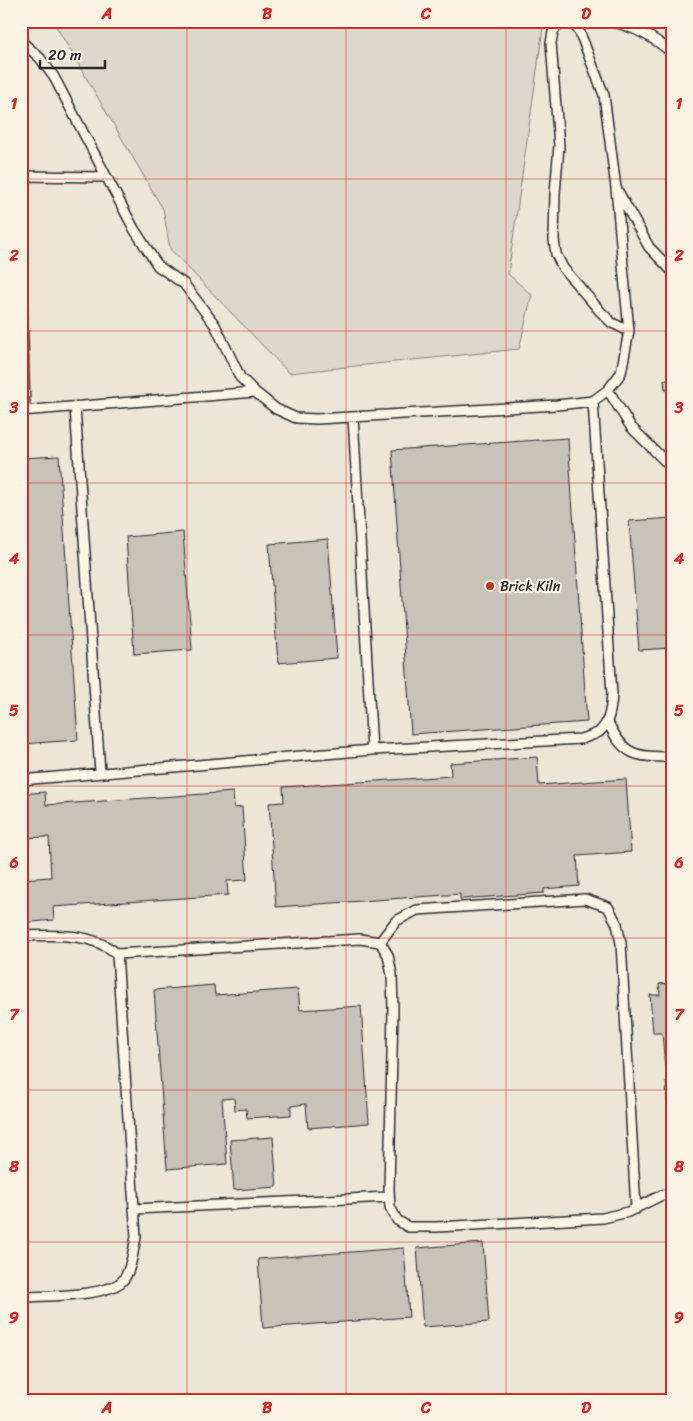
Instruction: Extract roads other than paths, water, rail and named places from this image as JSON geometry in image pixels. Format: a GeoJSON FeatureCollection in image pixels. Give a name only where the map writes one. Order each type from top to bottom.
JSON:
{"type":"FeatureCollection","features":[{"type":"Feature","properties":{"kind":"lane"},"geometry":{"type":"LineString","coordinates":[[560,21],[553,32],[551,43],[559,146],[555,192],[554,240],[556,254],[563,268],[600,311],[612,323],[629,331]]}},
{"type":"Feature","properties":{"kind":"lane"},"geometry":{"type":"LineString","coordinates":[[21,41],[40,58],[54,77],[134,229],[158,266],[184,284],[215,325],[240,377],[276,409],[296,418],[353,417],[557,405],[593,401],[608,390],[621,373],[629,331],[616,188],[604,95],[580,33],[572,21]]}},
{"type":"Feature","properties":{"kind":"lane"},"geometry":{"type":"LineString","coordinates":[[609,21],[623,24],[658,41],[672,53]]}},
{"type":"Feature","properties":{"kind":"lane"},"geometry":{"type":"LineString","coordinates":[[21,176],[106,178]]}},
{"type":"Feature","properties":{"kind":"lane"},"geometry":{"type":"LineString","coordinates":[[616,188],[649,248],[672,271]]}},
{"type":"Feature","properties":{"kind":"lane"},"geometry":{"type":"LineString","coordinates":[[21,270],[23,411],[255,392]]}},
{"type":"Feature","properties":{"kind":"lane"},"geometry":{"type":"LineString","coordinates":[[608,390],[631,427],[672,468]]}},
{"type":"Feature","properties":{"kind":"lane"},"geometry":{"type":"LineString","coordinates":[[21,780],[372,750],[581,739],[599,732],[607,720],[611,708],[612,694],[593,401]]}},
{"type":"Feature","properties":{"kind":"lane"},"geometry":{"type":"LineString","coordinates":[[74,407],[100,772]]}},
{"type":"Feature","properties":{"kind":"lane"},"geometry":{"type":"LineString","coordinates":[[353,417],[372,750]]}},
{"type":"Feature","properties":{"kind":"lane"},"geometry":{"type":"LineString","coordinates":[[607,720],[625,749],[641,755],[672,757]]}},
{"type":"Feature","properties":{"kind":"lane"},"geometry":{"type":"LineString","coordinates":[[380,942],[396,921],[417,910],[585,899],[608,907],[617,924],[621,943],[636,1209]]}},
{"type":"Feature","properties":{"kind":"lane"},"geometry":{"type":"LineString","coordinates":[[21,936],[73,937],[108,947],[117,954],[360,939],[380,942],[388,955],[392,975],[389,1198],[390,1207],[397,1220],[408,1227],[603,1218],[628,1212],[662,1195],[672,1194]]}},
{"type":"Feature","properties":{"kind":"lane"},"geometry":{"type":"LineString","coordinates":[[21,1297],[91,1293],[110,1289],[123,1280],[131,1263],[136,1237],[117,954]]}},
{"type":"Feature","properties":{"kind":"lane"},"geometry":{"type":"LineString","coordinates":[[134,1209],[389,1198]]}},
{"type":"Feature","properties":{"kind":"place","name":"Brick Kiln"},"geometry":{"type":"Point","coordinates":[490,586]}}]}
